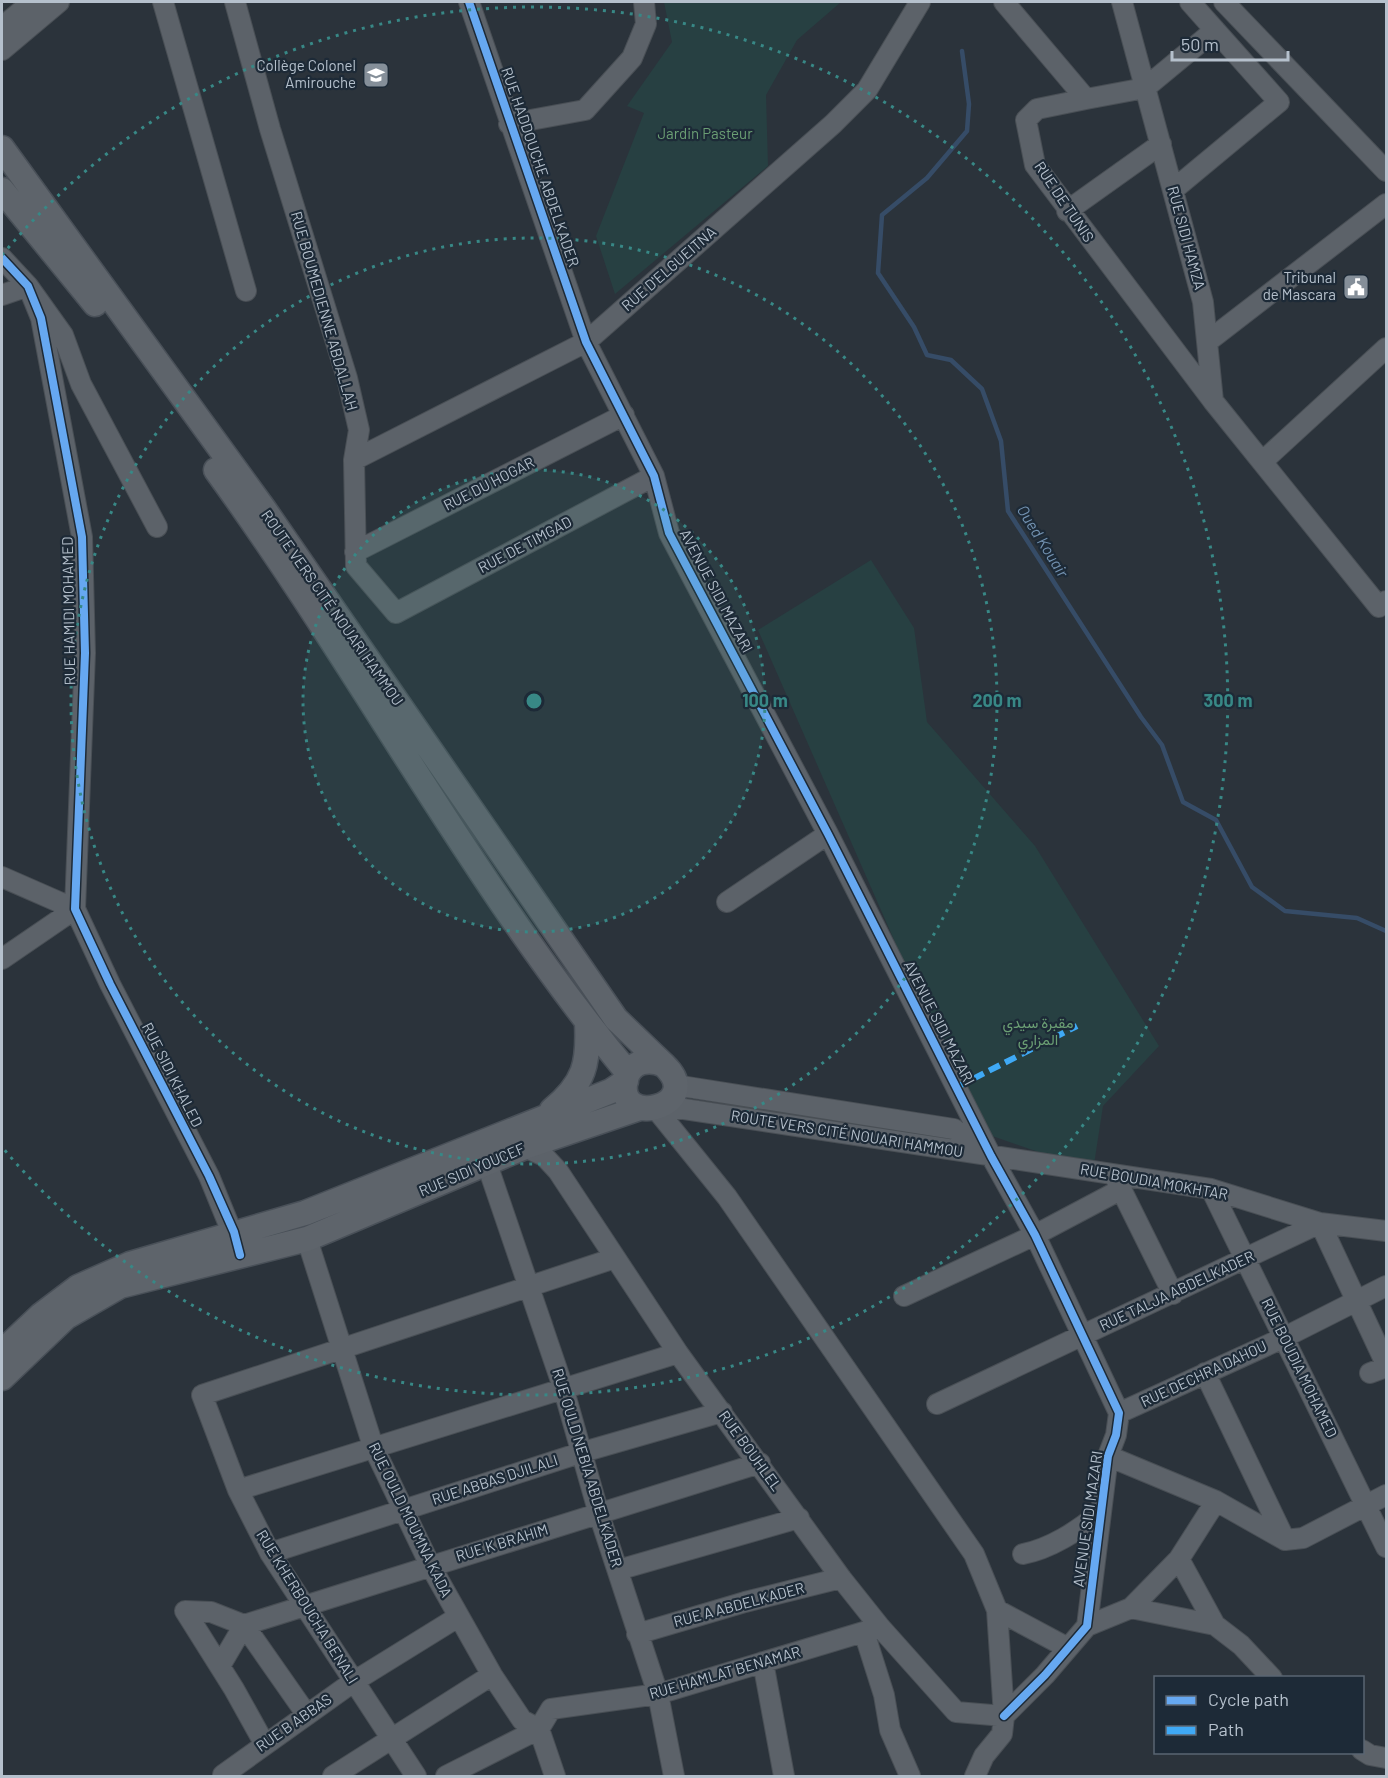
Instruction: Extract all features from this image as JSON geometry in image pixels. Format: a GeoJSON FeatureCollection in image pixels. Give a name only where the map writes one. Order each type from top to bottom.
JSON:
{"type":"FeatureCollection","features":[{"type":"Feature","properties":{"kind":"main road","name":"ROUTE VERS CITÉ NOUARI HAMMOU"},"geometry":{"type":"LineString","coordinates":[[2,148],[264,509],[616,1019],[660,1094],[628,1097],[627,1077],[482,872],[228,487],[95,304],[2,190]]}},
{"type":"Feature","properties":{"kind":"main road"},"geometry":{"type":"LineString","coordinates":[[538,1120],[574,1090],[585,1069],[588,1052],[587,1023]]}},
{"type":"Feature","properties":{"kind":"main road"},"geometry":{"type":"LineString","coordinates":[[2,1352],[41,1315],[78,1287],[130,1264],[305,1213],[611,1092],[640,1062],[648,1060],[660,1094]]}},
{"type":"Feature","properties":{"kind":"main road","name":"RUE SIDI YOUCEF"},"geometry":{"type":"LineString","coordinates":[[2,1378],[66,1317],[120,1286],[307,1239],[660,1094]]}},
{"type":"Feature","properties":{"kind":"street"},"geometry":{"type":"LineString","coordinates":[[2,27],[32,2]]}},
{"type":"Feature","properties":{"kind":"street"},"geometry":{"type":"LineString","coordinates":[[2,50],[59,2]]}},
{"type":"Feature","properties":{"kind":"street"},"geometry":{"type":"LineString","coordinates":[[163,2],[246,291]]}},
{"type":"Feature","properties":{"kind":"street","name":"RUE BOUMEDIENNE ABDALLAH"},"geometry":{"type":"LineString","coordinates":[[235,2],[270,129],[347,378],[359,430],[354,460],[356,566],[396,613]]}},
{"type":"Feature","properties":{"kind":"street","name":"RUE HADDOUCHE ABDELKADER"},"geometry":{"type":"LineString","coordinates":[[469,2],[509,124],[586,342]]}},
{"type":"Feature","properties":{"kind":"street"},"geometry":{"type":"LineString","coordinates":[[509,124],[585,110],[632,58],[646,24],[644,2]]}},
{"type":"Feature","properties":{"kind":"street","name":"RUE D'ELGUEITNA"},"geometry":{"type":"LineString","coordinates":[[354,460],[586,342],[833,124],[867,90],[920,2]]}},
{"type":"Feature","properties":{"kind":"street"},"geometry":{"type":"LineString","coordinates":[[1004,2],[1086,99],[1144,88],[1215,30]]}},
{"type":"Feature","properties":{"kind":"street","name":"RUE SIDI HAMZA"},"geometry":{"type":"LineString","coordinates":[[1122,2],[1203,302],[1213,401]]}},
{"type":"Feature","properties":{"kind":"street"},"geometry":{"type":"LineString","coordinates":[[1173,190],[1279,102],[1190,2]]}},
{"type":"Feature","properties":{"kind":"street"},"geometry":{"type":"LineString","coordinates":[[1231,4],[1386,171]]}},
{"type":"Feature","properties":{"kind":"street","name":"RUE DE TUNIS"},"geometry":{"type":"LineString","coordinates":[[1086,99],[1037,109],[1026,120],[1035,165],[1067,211],[1213,401]]}},
{"type":"Feature","properties":{"kind":"street"},"geometry":{"type":"LineString","coordinates":[[1067,211],[1161,144]]}},
{"type":"Feature","properties":{"kind":"street"},"geometry":{"type":"LineString","coordinates":[[1207,342],[1386,204]]}},
{"type":"Feature","properties":{"kind":"street","name":"RUE HAMIDI MOHAMED"},"geometry":{"type":"LineString","coordinates":[[2,258],[28,286],[41,318],[82,537],[85,653],[75,909]]}},
{"type":"Feature","properties":{"kind":"street"},"geometry":{"type":"LineString","coordinates":[[2,295],[28,286],[63,335],[81,384],[157,527]]}},
{"type":"Feature","properties":{"kind":"street","name":"AVENUE SIDI MAZARI"},"geometry":{"type":"LineString","coordinates":[[586,342],[654,476],[669,533],[828,834],[991,1156],[1035,1235],[1119,1413],[1116,1435],[1108,1456],[1086,1626]]}},
{"type":"Feature","properties":{"kind":"street"},"geometry":{"type":"LineString","coordinates":[[1263,461],[1386,348]]}},
{"type":"Feature","properties":{"kind":"street"},"geometry":{"type":"LineString","coordinates":[[1213,401],[1379,607],[1386,601]]}},
{"type":"Feature","properties":{"kind":"street","name":"RUE DU HOGAR"},"geometry":{"type":"LineString","coordinates":[[355,552],[624,415]]}},
{"type":"Feature","properties":{"kind":"street","name":"RUE DE TIMGAD"},"geometry":{"type":"LineString","coordinates":[[396,613],[654,476]]}},
{"type":"Feature","properties":{"kind":"street"},"geometry":{"type":"LineString","coordinates":[[727,902],[828,834]]}},
{"type":"Feature","properties":{"kind":"street"},"geometry":{"type":"LineString","coordinates":[[2,877],[75,909]]}},
{"type":"Feature","properties":{"kind":"street"},"geometry":{"type":"LineString","coordinates":[[2,959],[75,909]]}},
{"type":"Feature","properties":{"kind":"street","name":"RUE SIDI KHALED"},"geometry":{"type":"LineString","coordinates":[[75,909],[110,984],[208,1176],[234,1232],[240,1256]]}},
{"type":"Feature","properties":{"kind":"street"},"geometry":{"type":"LineString","coordinates":[[660,1094],[727,1197],[974,1554],[997,1610],[1004,1716],[1002,1734],[984,1756],[975,1776]]}},
{"type":"Feature","properties":{"kind":"street","name":"ROUTE VERS CITÉ NOUARI HAMMOU"},"geometry":{"type":"LineString","coordinates":[[660,1094],[991,1156]]}},
{"type":"Feature","properties":{"kind":"street","name":"RUE BOUHLEL"},"geometry":{"type":"LineString","coordinates":[[525,1148],[544,1156],[558,1171],[678,1353],[760,1463],[841,1578],[872,1630],[956,1712],[1004,1716]]}},
{"type":"Feature","properties":{"kind":"street","name":"RUE BOUDIA MOKHTAR"},"geometry":{"type":"LineString","coordinates":[[991,1156],[1117,1182],[1211,1189],[1320,1223],[1386,1231]]}},
{"type":"Feature","properties":{"kind":"street","name":"RUE OULD NEBIA ABDELKADER"},"geometry":{"type":"LineString","coordinates":[[487,1164],[563,1387],[599,1514],[658,1694],[674,1776]]}},
{"type":"Feature","properties":{"kind":"street"},"geometry":{"type":"LineString","coordinates":[[904,1296],[1035,1235],[1117,1182],[1173,1294]]}},
{"type":"Feature","properties":{"kind":"street","name":"RUE BOUDIA MOHAMED"},"geometry":{"type":"LineString","coordinates":[[1211,1189],[1367,1504],[1386,1547]]}},
{"type":"Feature","properties":{"kind":"street"},"geometry":{"type":"LineString","coordinates":[[1320,1223],[1356,1299],[1381,1368]]}},
{"type":"Feature","properties":{"kind":"street","name":"RUE TALJA ABDELKADER"},"geometry":{"type":"LineString","coordinates":[[937,1404],[1246,1260],[1320,1223]]}},
{"type":"Feature","properties":{"kind":"street","name":"RUE OULD MOUMNA KADA"},"geometry":{"type":"LineString","coordinates":[[307,1239],[373,1446],[430,1565],[492,1675],[522,1720],[539,1729]]}},
{"type":"Feature","properties":{"kind":"street"},"geometry":{"type":"LineString","coordinates":[[341,1348],[615,1258]]}},
{"type":"Feature","properties":{"kind":"street","name":"RUE DECHRA DAHOU"},"geometry":{"type":"LineString","coordinates":[[1119,1413],[1283,1338],[1356,1299],[1386,1286]]}},
{"type":"Feature","properties":{"kind":"street","name":"RUE KHERBOUCHA BENALI"},"geometry":{"type":"LineString","coordinates":[[341,1348],[202,1395],[238,1490],[270,1553],[416,1776]]}},
{"type":"Feature","properties":{"kind":"street"},"geometry":{"type":"LineString","coordinates":[[238,1490],[373,1446],[678,1353]]}},
{"type":"Feature","properties":{"kind":"street"},"geometry":{"type":"LineString","coordinates":[[1205,1372],[1294,1539]]}},
{"type":"Feature","properties":{"kind":"street","name":"RUE ABBAS DJILALI"},"geometry":{"type":"LineString","coordinates":[[270,1553],[583,1452],[722,1412]]}},
{"type":"Feature","properties":{"kind":"street"},"geometry":{"type":"LineString","coordinates":[[1108,1456],[1216,1501],[1294,1539]]}},
{"type":"Feature","properties":{"kind":"street","name":"RUE K BRAHIM"},"geometry":{"type":"LineString","coordinates":[[244,1625],[760,1463]]}},
{"type":"Feature","properties":{"kind":"street"},"geometry":{"type":"LineString","coordinates":[[1294,1539],[1386,1495]]}},
{"type":"Feature","properties":{"kind":"street"},"geometry":{"type":"LineString","coordinates":[[1004,1716],[1086,1626],[1131,1608],[1179,1559],[1216,1501]]}},
{"type":"Feature","properties":{"kind":"street"},"geometry":{"type":"LineString","coordinates":[[1023,1554],[1038,1551],[1090,1521],[1100,1512]]}},
{"type":"Feature","properties":{"kind":"street"},"geometry":{"type":"LineString","coordinates":[[618,1570],[799,1518]]}},
{"type":"Feature","properties":{"kind":"street"},"geometry":{"type":"LineString","coordinates":[[1179,1559],[1215,1625],[1241,1645],[1271,1676]]}},
{"type":"Feature","properties":{"kind":"street","name":"RUE A ABDELKADER"},"geometry":{"type":"LineString","coordinates":[[637,1634],[841,1578]]}},
{"type":"Feature","properties":{"kind":"street"},"geometry":{"type":"LineString","coordinates":[[1131,1608],[1215,1625]]}},
{"type":"Feature","properties":{"kind":"street"},"geometry":{"type":"LineString","coordinates":[[997,1610],[1068,1648]]}},
{"type":"Feature","properties":{"kind":"street"},"geometry":{"type":"LineString","coordinates":[[264,1743],[185,1611],[211,1612],[244,1625],[307,1715]]}},
{"type":"Feature","properties":{"kind":"street","name":"RUE B ABBAS"},"geometry":{"type":"LineString","coordinates":[[223,1774],[353,1682],[458,1617]]}},
{"type":"Feature","properties":{"kind":"street"},"geometry":{"type":"LineString","coordinates":[[220,1666],[244,1625]]}},
{"type":"Feature","properties":{"kind":"street"},"geometry":{"type":"LineString","coordinates":[[872,1630],[890,1730],[910,1776]]}},
{"type":"Feature","properties":{"kind":"street","name":"RUE HAMLAT BENAMAR"},"geometry":{"type":"LineString","coordinates":[[446,1776],[539,1729],[551,1709],[658,1694],[872,1630]]}},
{"type":"Feature","properties":{"kind":"street"},"geometry":{"type":"LineString","coordinates":[[764,1662],[784,1776]]}},
{"type":"Feature","properties":{"kind":"street"},"geometry":{"type":"LineString","coordinates":[[333,1776],[492,1675]]}},
{"type":"Feature","properties":{"kind":"street"},"geometry":{"type":"LineString","coordinates":[[539,1729],[555,1776]]}},
{"type":"Feature","properties":{"kind":"street"},"geometry":{"type":"LineString","coordinates":[[1364,1751],[1370,1755],[1386,1758]]}},
{"type":"Feature","properties":{"kind":"green space","name":"Jardin Pasteur"},"geometry":{"type":"Polygon","coordinates":[[[664,2],[841,2],[797,40],[766,95],[768,166],[615,294],[596,236],[644,113],[627,106],[672,42],[664,2]]]}},
{"type":"Feature","properties":{"kind":"green space","name":"مقبرة سيدي المزاري"},"geometry":{"type":"Polygon","coordinates":[[[871,560],[914,628],[927,722],[1035,846],[1159,1046],[1103,1106],[1093,1171],[978,1131],[758,630],[871,560]]]}},
{"type":"Feature","properties":{"kind":"waterway","name":"Oued Kouair"},"geometry":{"type":"LineString","coordinates":[[962,51],[969,104],[967,131],[927,178],[882,215],[878,273],[914,327],[927,355],[951,360],[982,389],[1001,441],[1008,511],[1141,717],[1162,745],[1183,802],[1216,820],[1252,887],[1285,911],[1357,918],[1386,931]]}},
{"type":"Feature","properties":{"kind":"marked path"},"geometry":{"type":"LineString","coordinates":[[957,1087],[1077,1026]]}},
{"type":"Feature","properties":{"kind":"cycle path"},"geometry":{"type":"LineString","coordinates":[[469,2],[586,342],[654,476],[669,533],[828,834],[991,1156],[1035,1235],[1119,1413],[1116,1435],[1108,1456],[1087,1626],[1045,1675],[1004,1716]]}},
{"type":"Feature","properties":{"kind":"cycle path"},"geometry":{"type":"LineString","coordinates":[[2,258],[28,286],[41,318],[82,537],[85,653],[75,909],[110,984],[209,1176],[234,1232],[240,1255]]}},
{"type":"Feature","properties":{"kind":"place","name":"Collège Colonel Amirouche"},"geometry":{"type":"Point","coordinates":[376,75]}},
{"type":"Feature","properties":{"kind":"place","name":"Tribunal de Mascara"},"geometry":{"type":"Point","coordinates":[1356,287]}}]}
